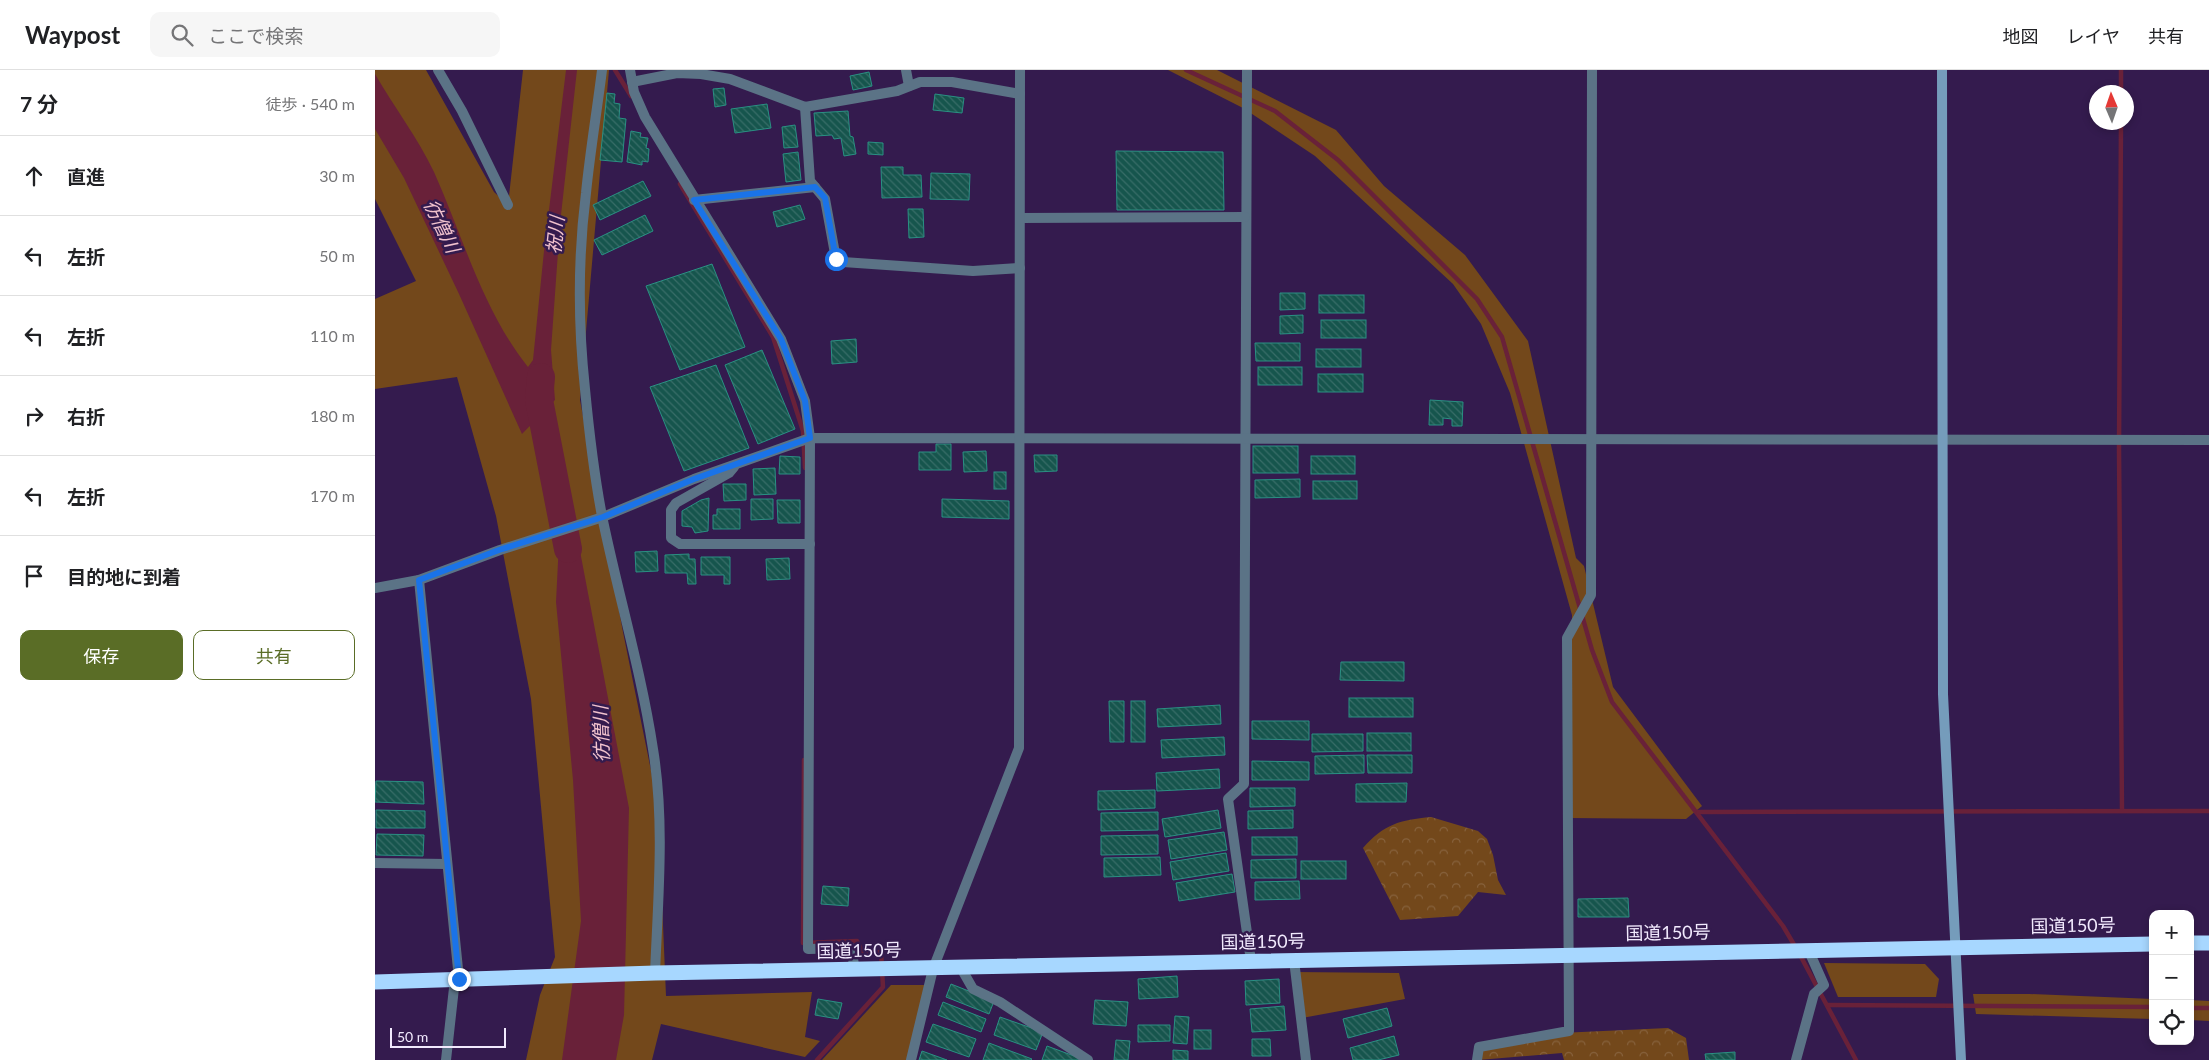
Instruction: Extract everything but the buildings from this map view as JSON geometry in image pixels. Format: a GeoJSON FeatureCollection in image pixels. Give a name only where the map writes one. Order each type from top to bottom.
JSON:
{"type":"FeatureCollection","features":[{"type":"Feature","properties":{"kind":"highway"},"geometry":{"type":"LineString","coordinates":[[2194,943],[2209,942]]}},
{"type":"Feature","properties":{"kind":"highway","name":"国道150号"},"geometry":{"type":"LineString","coordinates":[[375,982],[655,973],[933,969],[1808,949],[2149,944]]}},
{"type":"Feature","properties":{"kind":"street"},"geometry":{"type":"LineString","coordinates":[[438,70],[462,111],[509,205]]}},
{"type":"Feature","properties":{"kind":"street"},"geometry":{"type":"LineString","coordinates":[[602,70],[585,194],[580,285],[584,388],[603,517],[654,750],[659,840],[655,973]]}},
{"type":"Feature","properties":{"kind":"street"},"geometry":{"type":"LineString","coordinates":[[630,70],[633,92],[645,117],[694,200],[781,339],[805,401],[808,949],[851,948],[855,970]]}},
{"type":"Feature","properties":{"kind":"street"},"geometry":{"type":"LineString","coordinates":[[906,70],[909,86]]}},
{"type":"Feature","properties":{"kind":"street"},"geometry":{"type":"LineString","coordinates":[[911,1060],[933,969],[1019,748],[1020,70]]}},
{"type":"Feature","properties":{"kind":"street"},"geometry":{"type":"LineString","coordinates":[[1247,70],[1244,784],[1228,799],[1251,961]]}},
{"type":"Feature","properties":{"kind":"street"},"geometry":{"type":"LineString","coordinates":[[1477,1060],[1479,1048],[1569,1031],[1567,638],[1591,595],[1592,70]]}},
{"type":"Feature","properties":{"kind":"street"},"geometry":{"type":"LineString","coordinates":[[1942,70],[1943,694],[1961,1060]]}},
{"type":"Feature","properties":{"kind":"street"},"geometry":{"type":"LineString","coordinates":[[632,82],[677,73],[701,74],[730,79],[805,106],[897,91],[920,82],[952,82],[1020,94]]}},
{"type":"Feature","properties":{"kind":"street"},"geometry":{"type":"LineString","coordinates":[[805,106],[810,181],[825,198],[836,259],[843,262],[973,270],[1020,268]]}},
{"type":"Feature","properties":{"kind":"street"},"geometry":{"type":"LineString","coordinates":[[694,200],[815,187]]}},
{"type":"Feature","properties":{"kind":"street"},"geometry":{"type":"LineString","coordinates":[[1020,218],[1245,217]]}},
{"type":"Feature","properties":{"kind":"street"},"geometry":{"type":"LineString","coordinates":[[375,588],[419,580],[499,550],[603,517],[805,439],[1020,437],[2209,440]]}},
{"type":"Feature","properties":{"kind":"street"},"geometry":{"type":"LineString","coordinates":[[739,463],[729,473],[676,503],[671,510],[671,538],[680,544],[805,544]]}},
{"type":"Feature","properties":{"kind":"street"},"geometry":{"type":"LineString","coordinates":[[419,580],[457,979],[446,1060]]}},
{"type":"Feature","properties":{"kind":"street"},"geometry":{"type":"LineString","coordinates":[[375,863],[447,864]]}},
{"type":"Feature","properties":{"kind":"street"},"geometry":{"type":"LineString","coordinates":[[1796,1060],[1814,994],[1824,985],[1808,949]]}},
{"type":"Feature","properties":{"kind":"street"},"geometry":{"type":"LineString","coordinates":[[1294,960],[1306,1060]]}},
{"type":"Feature","properties":{"kind":"street"},"geometry":{"type":"LineString","coordinates":[[961,968],[973,989],[1000,1002],[1088,1060]]}},
{"type":"Feature","properties":{"kind":"green space"},"geometry":{"type":"Polygon","coordinates":[[[375,70],[426,70],[494,192],[508,205],[523,70],[609,70],[580,400],[623,632],[658,805],[666,996],[812,992],[805,1037],[820,1041],[805,1057],[661,1024],[652,1060],[526,1060],[540,995],[555,957],[531,699],[496,516],[457,377],[375,389],[375,299],[416,281],[375,199],[375,70]]]}},
{"type":"Feature","properties":{"kind":"green space"},"geometry":{"type":"Polygon","coordinates":[[[1168,70],[1217,70],[1336,130],[1384,186],[1465,255],[1528,341],[1576,558],[1584,566],[1613,687],[1702,806],[1686,819],[1568,818],[1572,615],[1510,393],[1481,324],[1453,284],[1315,156],[1243,108],[1168,70]]]}},
{"type":"Feature","properties":{"kind":"green space"},"geometry":{"type":"Polygon","coordinates":[[[1431,817],[1478,831],[1487,839],[1493,855],[1498,880],[1506,895],[1478,892],[1458,916],[1400,920],[1363,848],[1386,828],[1401,822],[1431,817]]]}},
{"type":"Feature","properties":{"kind":"green space"},"geometry":{"type":"Polygon","coordinates":[[[1824,963],[1925,964],[1939,979],[1936,997],[1838,997],[1824,963]]]}},
{"type":"Feature","properties":{"kind":"green space"},"geometry":{"type":"Polygon","coordinates":[[[1295,972],[1399,973],[1405,999],[1302,1018],[1295,972]]]}},
{"type":"Feature","properties":{"kind":"green space"},"geometry":{"type":"Polygon","coordinates":[[[891,985],[929,985],[911,1060],[822,1060],[891,985]]]}},
{"type":"Feature","properties":{"kind":"green space"},"geometry":{"type":"Polygon","coordinates":[[[1973,994],[2029,994],[2149,999],[2149,1019],[1976,1014],[1973,994]]]}},
{"type":"Feature","properties":{"kind":"green space"},"geometry":{"type":"Polygon","coordinates":[[[2194,1000],[2209,1001],[2209,1021],[2194,1020],[2194,1000]]]}},
{"type":"Feature","properties":{"kind":"green space"},"geometry":{"type":"Polygon","coordinates":[[[1668,1028],[1686,1038],[1689,1060],[1564,1060],[1562,1053],[1478,1060],[1479,1047],[1560,1033],[1668,1028]]]}},
{"type":"Feature","properties":{"kind":"water","name":"祝川"},"geometry":{"type":"Polygon","coordinates":[[[566,70],[577,70],[560,224],[551,350],[555,400],[522,434],[404,178],[375,129],[375,74],[428,159],[486,298],[512,345],[528,367],[533,360],[566,70]]]}},
{"type":"Feature","properties":{"kind":"water"},"geometry":{"type":"Polygon","coordinates":[[[563,462],[629,808],[624,1015],[616,1060],[562,1060],[581,921],[573,780],[556,602],[563,462]]]}},
{"type":"Feature","properties":{"kind":"waterway"},"geometry":{"type":"LineString","coordinates":[[615,70],[631,96]]}},
{"type":"Feature","properties":{"kind":"waterway"},"geometry":{"type":"LineString","coordinates":[[1186,70],[1275,111],[1338,160],[1477,299],[1502,337],[1592,650],[1612,702],[1783,926],[1796,948]]}},
{"type":"Feature","properties":{"kind":"waterway"},"geometry":{"type":"LineString","coordinates":[[2121,70],[2121,85]]}},
{"type":"Feature","properties":{"kind":"waterway"},"geometry":{"type":"LineString","coordinates":[[2121,130],[2119,448],[2122,811]]}},
{"type":"Feature","properties":{"kind":"waterway"},"geometry":{"type":"LineString","coordinates":[[680,184],[773,337],[803,431],[805,468]]}},
{"type":"Feature","properties":{"kind":"waterway","name":"彷僧川"},"geometry":{"type":"LineString","coordinates":[[541,377],[539,400],[568,549]]}},
{"type":"Feature","properties":{"kind":"waterway"},"geometry":{"type":"LineString","coordinates":[[804,760],[803,943],[857,941],[863,953],[881,952],[883,987],[817,1060]]}},
{"type":"Feature","properties":{"kind":"waterway"},"geometry":{"type":"LineString","coordinates":[[1698,812],[2209,811]]}},
{"type":"Feature","properties":{"kind":"waterway"},"geometry":{"type":"LineString","coordinates":[[1800,955],[1856,1060]]}},
{"type":"Feature","properties":{"kind":"waterway"},"geometry":{"type":"LineString","coordinates":[[1828,1005],[2149,1007]]}},
{"type":"Feature","properties":{"kind":"waterway"},"geometry":{"type":"LineString","coordinates":[[2194,1008],[2209,1008]]}},
{"type":"Feature","properties":{"kind":"route"},"geometry":{"type":"LineString","coordinates":[[459,979],[419,580],[499,550],[603,517],[694,479],[810,438],[805,401],[781,339],[694,200],[815,187],[825,198],[836,259]]}}]}
